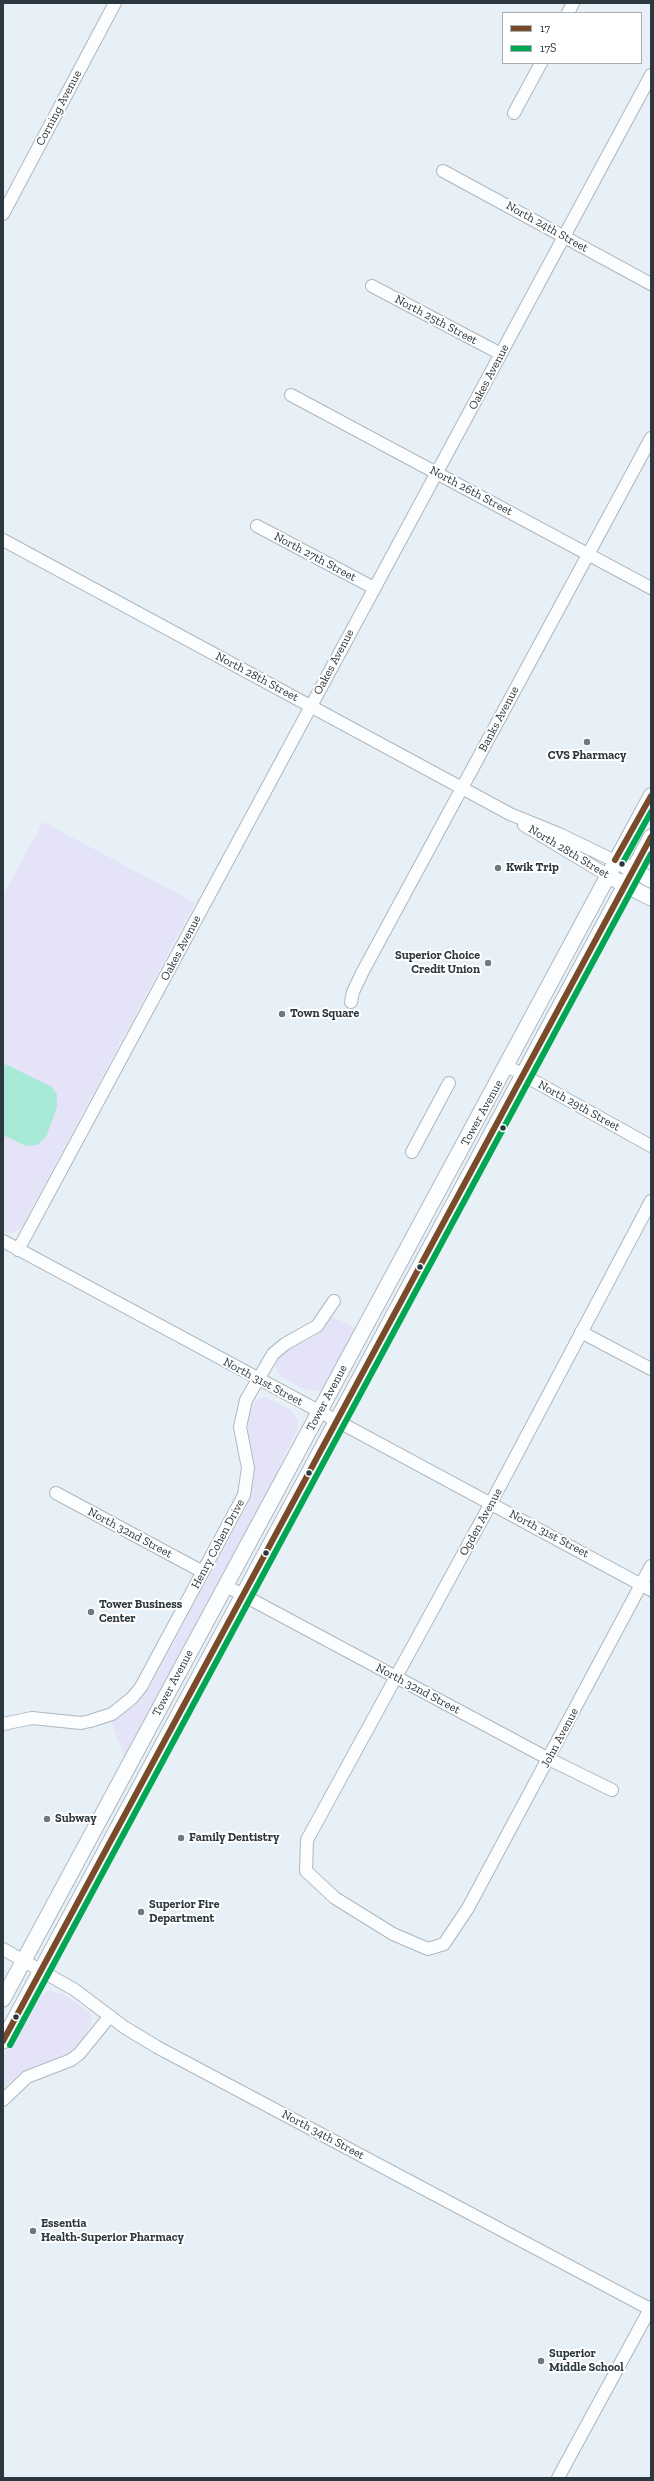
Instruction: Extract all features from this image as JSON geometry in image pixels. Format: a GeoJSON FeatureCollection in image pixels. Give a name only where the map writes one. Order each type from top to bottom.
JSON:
{"type":"FeatureCollection","features":[{"type":"Feature","properties":{"kind":"main road","name":"Tower Avenue"},"geometry":{"type":"LineString","coordinates":[[3,1999],[507,1066],[651,796]]}},
{"type":"Feature","properties":{"kind":"main road","name":"Tower Avenue"},"geometry":{"type":"LineString","coordinates":[[3,2041],[244,1596],[651,837]]}},
{"type":"Feature","properties":{"kind":"main road","name":"North 28th Street"},"geometry":{"type":"LineString","coordinates":[[615,861],[651,880]]}},
{"type":"Feature","properties":{"kind":"main road","name":"North 28th Street"},"geometry":{"type":"LineString","coordinates":[[608,875],[651,898]]}},
{"type":"Feature","properties":{"kind":"street","name":"Corning Avenue"},"geometry":{"type":"LineString","coordinates":[[3,214],[115,3]]}},
{"type":"Feature","properties":{"kind":"street"},"geometry":{"type":"LineString","coordinates":[[568,12],[573,3]]}},
{"type":"Feature","properties":{"kind":"street"},"geometry":{"type":"LineString","coordinates":[[514,113],[540,64]]}},
{"type":"Feature","properties":{"kind":"street","name":"Oakes Avenue"},"geometry":{"type":"LineString","coordinates":[[18,1250],[651,75]]}},
{"type":"Feature","properties":{"kind":"street","name":"North 24th Street"},"geometry":{"type":"LineString","coordinates":[[443,171],[651,284]]}},
{"type":"Feature","properties":{"kind":"street","name":"North 25th Street"},"geometry":{"type":"LineString","coordinates":[[372,286],[501,354]]}},
{"type":"Feature","properties":{"kind":"street","name":"North 26th Street"},"geometry":{"type":"LineString","coordinates":[[291,395],[651,588]]}},
{"type":"Feature","properties":{"kind":"street","name":"Banks Avenue"},"geometry":{"type":"LineString","coordinates":[[351,1002],[353,992],[362,973],[651,438]]}},
{"type":"Feature","properties":{"kind":"street","name":"North 27th Street"},"geometry":{"type":"LineString","coordinates":[[257,526],[374,588]]}},
{"type":"Feature","properties":{"kind":"street","name":"North 28th Street"},"geometry":{"type":"LineString","coordinates":[[3,540],[510,814],[559,834],[615,861]]}},
{"type":"Feature","properties":{"kind":"street","name":"North 28th Street"},"geometry":{"type":"LineString","coordinates":[[510,814],[546,839],[608,875]]}},
{"type":"Feature","properties":{"kind":"street","name":"North 29th Street"},"geometry":{"type":"LineString","coordinates":[[507,1066],[651,1146]]}},
{"type":"Feature","properties":{"kind":"street"},"geometry":{"type":"LineString","coordinates":[[412,1152],[450,1083]]}},
{"type":"Feature","properties":{"kind":"street","name":"Ogden Avenue"},"geometry":{"type":"LineString","coordinates":[[307,1840],[491,1503],[580,1332],[651,1201]]}},
{"type":"Feature","properties":{"kind":"street","name":"North 31st Street"},"geometry":{"type":"LineString","coordinates":[[3,1241],[646,1587]]}},
{"type":"Feature","properties":{"kind":"street","name":"Henry Cohen Drive"},"geometry":{"type":"LineString","coordinates":[[3,1724],[32,1718],[81,1723],[112,1714],[141,1687],[244,1495],[248,1468],[242,1438],[241,1416],[246,1400],[273,1354],[284,1344],[317,1326],[334,1301]]}},
{"type":"Feature","properties":{"kind":"street"},"geometry":{"type":"LineString","coordinates":[[580,1332],[651,1369]]}},
{"type":"Feature","properties":{"kind":"street","name":"North 32nd Street"},"geometry":{"type":"LineString","coordinates":[[56,1493],[204,1572]]}},
{"type":"Feature","properties":{"kind":"street","name":"John Avenue"},"geometry":{"type":"LineString","coordinates":[[307,1840],[306,1871],[335,1898],[393,1934],[428,1949],[444,1944],[468,1908],[549,1759],[646,1587],[651,1566]]}},
{"type":"Feature","properties":{"kind":"street","name":"North 32nd Street"},"geometry":{"type":"LineString","coordinates":[[226,1586],[549,1759],[612,1790]]}},
{"type":"Feature","properties":{"kind":"street","name":"North 34th Street"},"geometry":{"type":"LineString","coordinates":[[3,1949],[81,1994],[110,2016],[157,2047],[651,2308]]}},
{"type":"Feature","properties":{"kind":"street"},"geometry":{"type":"LineString","coordinates":[[3,2100],[27,2077],[71,2060],[79,2054],[110,2016]]}},
{"type":"Feature","properties":{"kind":"street"},"geometry":{"type":"LineString","coordinates":[[558,2478],[651,2308]]}},
{"type":"Feature","properties":{"kind":"shaded area"},"geometry":{"type":"Polygon","coordinates":[[[43,822],[195,903],[21,1228],[12,1233],[3,1232],[3,896],[43,822]]]}},
{"type":"Feature","properties":{"kind":"shaded area"},"geometry":{"type":"Polygon","coordinates":[[[3,1063],[52,1087],[57,1095],[57,1107],[46,1137],[37,1145],[26,1146],[3,1135],[3,1063]]]}},
{"type":"Feature","properties":{"kind":"shaded area"},"geometry":{"type":"Polygon","coordinates":[[[333,1317],[357,1329],[325,1387],[317,1391],[306,1390],[281,1377],[275,1367],[277,1359],[286,1351],[319,1334],[333,1317]]]}},
{"type":"Feature","properties":{"kind":"shaded area"},"geometry":{"type":"Polygon","coordinates":[[[265,1397],[290,1410],[298,1421],[298,1428],[282,1460],[279,1473],[126,1761],[111,1721],[136,1705],[149,1688],[246,1507],[254,1476],[248,1435],[249,1414],[256,1400],[265,1397]]]}},
{"type":"Feature","properties":{"kind":"shaded area"},"geometry":{"type":"Polygon","coordinates":[[[48,1991],[63,1994],[89,2012],[92,2016],[91,2025],[80,2043],[69,2053],[27,2069],[3,2088],[3,2056],[39,1997],[48,1991]]]}},
{"type":"Feature","properties":{"kind":"transit line","name":"17"},"geometry":{"type":"LineString","coordinates":[[615,860],[651,796]]}},
{"type":"Feature","properties":{"kind":"transit line","name":"17S"},"geometry":{"type":"LineString","coordinates":[[622,864],[651,812]]}},
{"type":"Feature","properties":{"kind":"transit line","name":"17"},"geometry":{"type":"LineString","coordinates":[[3,2041],[651,837]]}},
{"type":"Feature","properties":{"kind":"transit line","name":"17S"},"geometry":{"type":"LineString","coordinates":[[10,2045],[651,854]]}},
{"type":"Feature","properties":{"kind":"place","name":"CVS Pharmacy"},"geometry":{"type":"Point","coordinates":[587,742]}},
{"type":"Feature","properties":{"kind":"place","name":"Kwik Trip"},"geometry":{"type":"Point","coordinates":[498,868]}},
{"type":"Feature","properties":{"kind":"place","name":"Superior Choice Credit Union"},"geometry":{"type":"Point","coordinates":[488,963]}},
{"type":"Feature","properties":{"kind":"place","name":"Town Square"},"geometry":{"type":"Point","coordinates":[282,1014]}},
{"type":"Feature","properties":{"kind":"place","name":"Tower Business Center"},"geometry":{"type":"Point","coordinates":[91,1612]}},
{"type":"Feature","properties":{"kind":"place","name":"Subway"},"geometry":{"type":"Point","coordinates":[47,1819]}},
{"type":"Feature","properties":{"kind":"place","name":"Family Dentistry"},"geometry":{"type":"Point","coordinates":[181,1838]}},
{"type":"Feature","properties":{"kind":"place","name":"Superior Fire Department"},"geometry":{"type":"Point","coordinates":[141,1912]}},
{"type":"Feature","properties":{"kind":"place","name":"Essentia Health-Superior Pharmacy"},"geometry":{"type":"Point","coordinates":[33,2231]}},
{"type":"Feature","properties":{"kind":"place","name":"Superior Middle School"},"geometry":{"type":"Point","coordinates":[541,2361]}}]}
